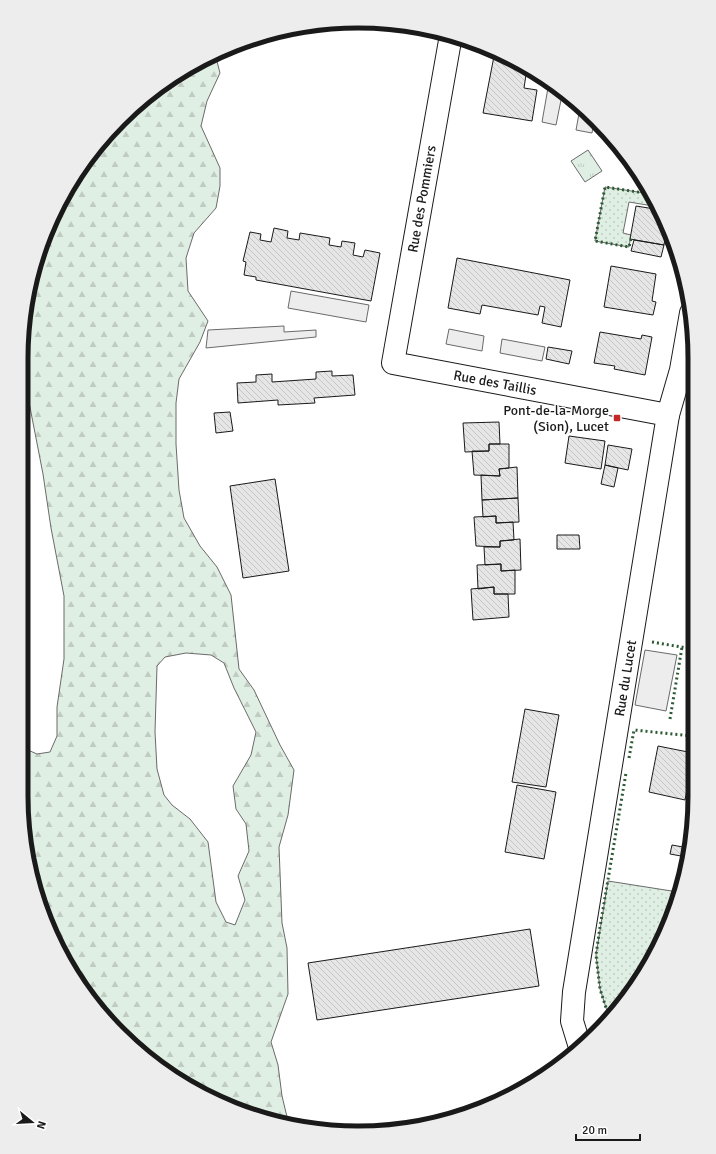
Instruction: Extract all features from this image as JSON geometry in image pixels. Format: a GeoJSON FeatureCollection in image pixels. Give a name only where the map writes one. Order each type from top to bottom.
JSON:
{"type":"FeatureCollection","features":[{"type":"Feature","properties":{"kind":"street","name":"Rue des Pommiers"},"geometry":{"type":"LineString","coordinates":[[393,363],[450,41]]}},
{"type":"Feature","properties":{"kind":"street","name":"Rue des Taillis"},"geometry":{"type":"LineString","coordinates":[[393,363],[668,415]]}},
{"type":"Feature","properties":{"kind":"street","name":"Rue du Lucet"},"geometry":{"type":"LineString","coordinates":[[578,1042],[572,1021],[574,992],[668,415],[688,372]]}},
{"type":"Feature","properties":{"kind":"green space"},"geometry":{"type":"Polygon","coordinates":[[[217,60],[220,73],[207,101],[201,126],[220,168],[220,186],[216,208],[194,233],[186,258],[188,291],[208,321],[200,342],[179,379],[176,403],[176,444],[179,490],[184,518],[200,546],[217,567],[231,595],[239,669],[254,690],[280,745],[294,770],[288,815],[279,847],[282,923],[287,948],[288,994],[271,1042],[278,1065],[282,1096],[287,1118],[232,1101],[212,1092],[193,1082],[157,1058],[140,1044],[110,1014],[96,997],[72,961],[53,922],[39,881],[34,861],[29,818],[28,750],[37,754],[50,752],[57,736],[57,707],[64,659],[64,596],[28,397],[29,336],[34,294],[39,273],[53,232],[72,193],[96,157],[110,140],[140,110],[157,96],[193,72],[217,60]],[[186,653],[165,657],[157,666],[155,732],[157,769],[164,795],[172,805],[190,819],[208,842],[216,902],[226,922],[235,925],[245,900],[238,876],[249,851],[246,824],[236,809],[233,786],[251,755],[256,732],[234,688],[224,663],[211,655],[186,653]]]}},
{"type":"Feature","properties":{"kind":"green space"},"geometry":{"type":"Polygon","coordinates":[[[588,150],[602,171],[585,182],[571,161],[588,150]]]}},
{"type":"Feature","properties":{"kind":"green space"},"geometry":{"type":"Polygon","coordinates":[[[605,187],[644,193],[651,206],[629,202],[623,233],[631,235],[629,247],[595,241],[605,187]]]}},
{"type":"Feature","properties":{"kind":"green space"},"geometry":{"type":"Polygon","coordinates":[[[608,881],[674,891],[663,922],[644,961],[620,997],[607,1012],[600,989],[596,955],[608,881]]]}},
{"type":"Feature","properties":{"kind":"shaded area"},"geometry":{"type":"Polygon","coordinates":[[[548,89],[561,98],[556,125],[542,122],[548,89]]]}},
{"type":"Feature","properties":{"kind":"shaded area"},"geometry":{"type":"Polygon","coordinates":[[[579,113],[593,127],[592,133],[576,130],[579,113]]]}},
{"type":"Feature","properties":{"kind":"shaded area"},"geometry":{"type":"Polygon","coordinates":[[[291,291],[369,305],[366,322],[288,308],[291,291]]]}},
{"type":"Feature","properties":{"kind":"shaded area"},"geometry":{"type":"Polygon","coordinates":[[[284,326],[284,332],[316,330],[316,337],[206,348],[208,330],[284,326]]]}},
{"type":"Feature","properties":{"kind":"shaded area"},"geometry":{"type":"Polygon","coordinates":[[[449,329],[484,336],[482,351],[446,344],[449,329]]]}},
{"type":"Feature","properties":{"kind":"shaded area"},"geometry":{"type":"Polygon","coordinates":[[[502,339],[545,347],[542,361],[500,353],[502,339]]]}},
{"type":"Feature","properties":{"kind":"shaded area"},"geometry":{"type":"Polygon","coordinates":[[[645,650],[677,655],[666,711],[635,705],[645,650]]]}},
{"type":"Feature","properties":{"kind":"building"},"geometry":{"type":"Polygon","coordinates":[[[494,57],[526,74],[524,88],[537,90],[532,121],[483,113],[494,57]]]}},
{"type":"Feature","properties":{"kind":"building"},"geometry":{"type":"Polygon","coordinates":[[[636,206],[652,209],[665,238],[664,245],[630,239],[636,206]]]}},
{"type":"Feature","properties":{"kind":"building"},"geometry":{"type":"Polygon","coordinates":[[[274,228],[288,231],[287,238],[299,240],[300,233],[330,238],[329,245],[341,247],[342,241],[355,243],[353,255],[363,257],[365,250],[380,253],[371,301],[256,280],[256,277],[244,275],[246,262],[243,261],[250,232],[261,234],[260,240],[271,242],[274,228]]]}},
{"type":"Feature","properties":{"kind":"building"},"geometry":{"type":"Polygon","coordinates":[[[634,240],[664,245],[661,257],[631,251],[634,240]]]}},
{"type":"Feature","properties":{"kind":"building"},"geometry":{"type":"Polygon","coordinates":[[[457,258],[570,280],[561,327],[542,323],[545,307],[540,306],[538,315],[482,305],[480,314],[448,308],[457,258]]]}},
{"type":"Feature","properties":{"kind":"building"},"geometry":{"type":"Polygon","coordinates":[[[611,266],[656,274],[652,301],[656,302],[653,315],[604,307],[611,266]]]}},
{"type":"Feature","properties":{"kind":"building"},"geometry":{"type":"Polygon","coordinates":[[[600,332],[641,339],[642,335],[652,337],[645,375],[614,369],[615,366],[594,363],[600,332]]]}},
{"type":"Feature","properties":{"kind":"building"},"geometry":{"type":"Polygon","coordinates":[[[548,347],[572,351],[569,364],[546,359],[548,347]]]}},
{"type":"Feature","properties":{"kind":"building"},"geometry":{"type":"Polygon","coordinates":[[[332,371],[332,376],[353,375],[355,395],[314,398],[315,403],[278,405],[278,400],[238,403],[237,383],[256,382],[256,375],[272,374],[272,382],[316,379],[316,372],[332,371]]]}},
{"type":"Feature","properties":{"kind":"building"},"geometry":{"type":"Polygon","coordinates":[[[230,412],[233,431],[216,433],[214,413],[230,412]]]}},
{"type":"Feature","properties":{"kind":"building"},"geometry":{"type":"Polygon","coordinates":[[[499,422],[500,444],[489,444],[489,451],[465,452],[463,423],[499,422]]]}},
{"type":"Feature","properties":{"kind":"building"},"geometry":{"type":"Polygon","coordinates":[[[569,436],[605,441],[601,469],[565,463],[569,436]]]}},
{"type":"Feature","properties":{"kind":"building"},"geometry":{"type":"Polygon","coordinates":[[[489,444],[509,444],[509,468],[499,469],[500,476],[474,475],[472,451],[489,451],[489,444]]]}},
{"type":"Feature","properties":{"kind":"building"},"geometry":{"type":"Polygon","coordinates":[[[608,445],[632,449],[628,470],[605,465],[608,445]]]}},
{"type":"Feature","properties":{"kind":"building"},"geometry":{"type":"Polygon","coordinates":[[[605,465],[618,468],[614,487],[601,484],[605,465]]]}},
{"type":"Feature","properties":{"kind":"building"},"geometry":{"type":"Polygon","coordinates":[[[517,467],[518,498],[482,500],[481,475],[500,476],[499,469],[517,467]]]}},
{"type":"Feature","properties":{"kind":"building"},"geometry":{"type":"Polygon","coordinates":[[[275,479],[289,571],[243,578],[230,486],[275,479]]]}},
{"type":"Feature","properties":{"kind":"building"},"geometry":{"type":"Polygon","coordinates":[[[518,498],[519,522],[496,523],[496,516],[483,517],[482,500],[518,498]]]}},
{"type":"Feature","properties":{"kind":"building"},"geometry":{"type":"Polygon","coordinates":[[[496,516],[496,523],[513,522],[514,540],[500,541],[500,547],[476,546],[474,517],[496,516]]]}},
{"type":"Feature","properties":{"kind":"building"},"geometry":{"type":"Polygon","coordinates":[[[557,535],[579,535],[580,549],[557,549],[557,535]]]}},
{"type":"Feature","properties":{"kind":"building"},"geometry":{"type":"Polygon","coordinates":[[[520,539],[521,570],[501,571],[501,564],[485,565],[484,547],[500,547],[500,541],[520,539]]]}},
{"type":"Feature","properties":{"kind":"building"},"geometry":{"type":"Polygon","coordinates":[[[501,564],[501,571],[515,570],[515,594],[494,594],[494,587],[478,589],[477,565],[501,564]]]}},
{"type":"Feature","properties":{"kind":"building"},"geometry":{"type":"Polygon","coordinates":[[[494,587],[494,594],[508,594],[509,617],[473,620],[471,589],[494,587]]]}},
{"type":"Feature","properties":{"kind":"building"},"geometry":{"type":"Polygon","coordinates":[[[525,709],[559,715],[546,787],[512,782],[525,709]]]}},
{"type":"Feature","properties":{"kind":"building"},"geometry":{"type":"Polygon","coordinates":[[[658,746],[688,752],[688,785],[685,800],[649,792],[658,746]]]}},
{"type":"Feature","properties":{"kind":"building"},"geometry":{"type":"Polygon","coordinates":[[[517,785],[556,792],[544,859],[505,852],[517,785]]]}},
{"type":"Feature","properties":{"kind":"building"},"geometry":{"type":"Polygon","coordinates":[[[672,845],[683,847],[681,856],[670,854],[672,845]]]}},
{"type":"Feature","properties":{"kind":"building"},"geometry":{"type":"Polygon","coordinates":[[[530,929],[539,986],[317,1020],[308,963],[530,929]]]}},
{"type":"Feature","properties":{"kind":"hedge"},"geometry":{"type":"LineString","coordinates":[[631,239],[629,247],[595,241],[605,187],[644,193]]}},
{"type":"Feature","properties":{"kind":"hedge"},"geometry":{"type":"LineString","coordinates":[[652,642],[688,648]]}},
{"type":"Feature","properties":{"kind":"hedge"},"geometry":{"type":"LineString","coordinates":[[670,719],[682,647]]}},
{"type":"Feature","properties":{"kind":"hedge"},"geometry":{"type":"LineString","coordinates":[[629,758],[634,730],[688,735]]}},
{"type":"Feature","properties":{"kind":"hedge"},"geometry":{"type":"LineString","coordinates":[[607,1012],[600,989],[596,955],[626,773]]}},
{"type":"Feature","properties":{"kind":"place","name":"Pont-de-la-Morge (Sion), Lucet"},"geometry":{"type":"Point","coordinates":[617,418]}}]}
